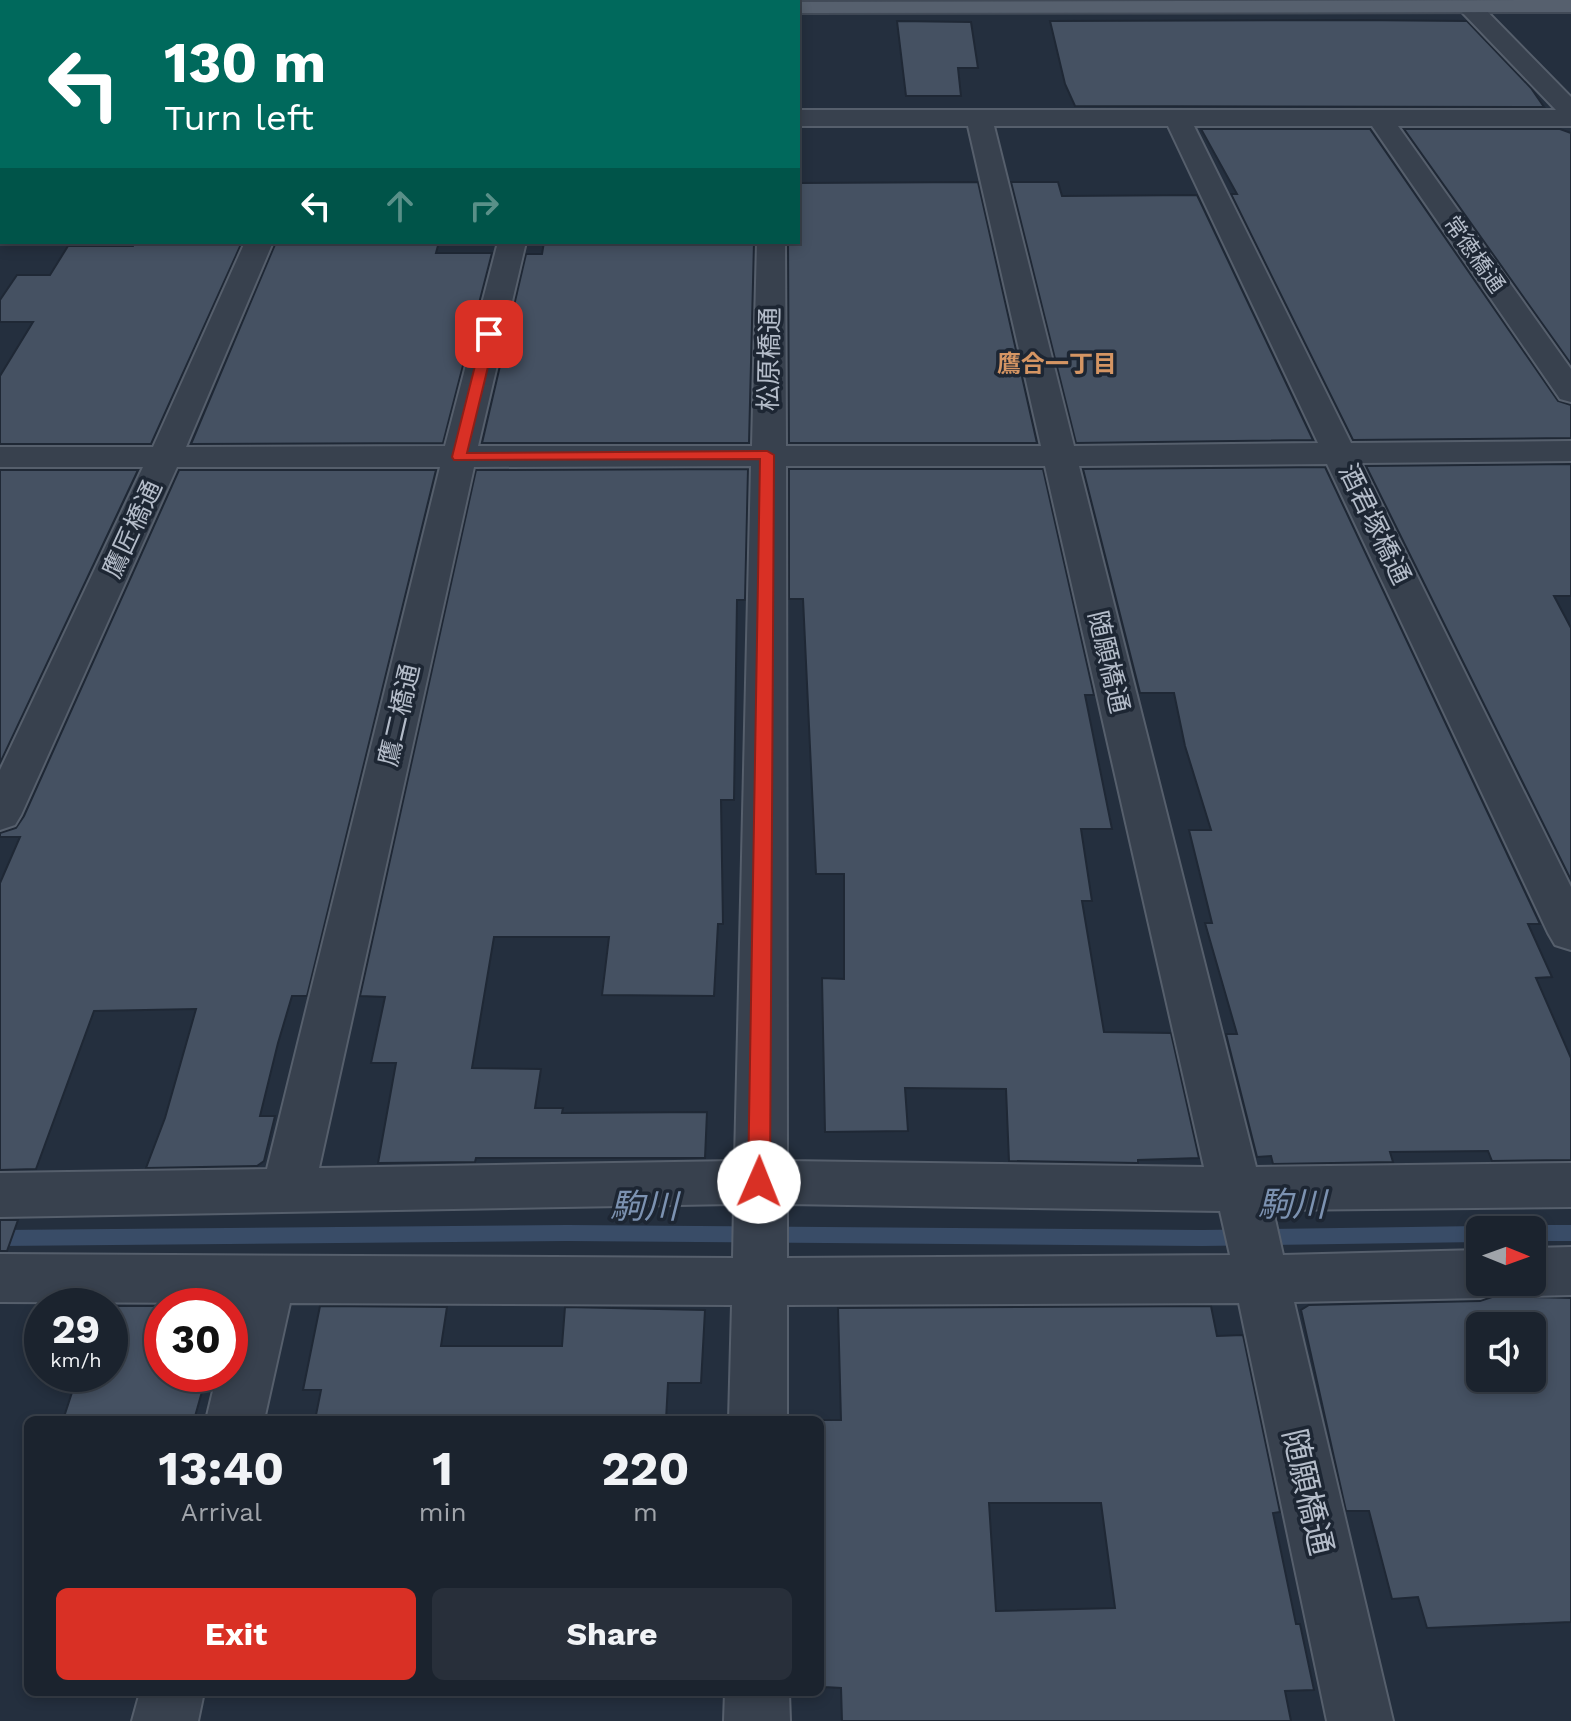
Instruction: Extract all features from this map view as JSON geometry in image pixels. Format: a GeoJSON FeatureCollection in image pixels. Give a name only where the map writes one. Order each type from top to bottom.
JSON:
{"type":"FeatureCollection","features":[{"type":"Feature","properties":{"kind":"main road"},"geometry":{"type":"LineString","coordinates":[[800,6],[1571,5]]}},
{"type":"Feature","properties":{"kind":"street"},"geometry":{"type":"LineString","coordinates":[[1468,5],[1571,111]]}},
{"type":"Feature","properties":{"kind":"street","name":"酒君塚橋通"},"geometry":{"type":"LineString","coordinates":[[1177,117],[1571,933]]}},
{"type":"Feature","properties":{"kind":"street","name":"常徳橋通"},"geometry":{"type":"LineString","coordinates":[[1379,117],[1571,392]]}},
{"type":"Feature","properties":{"kind":"street"},"geometry":{"type":"LineString","coordinates":[[800,118],[1571,118]]}},
{"type":"Feature","properties":{"kind":"street","name":"随願橋通"},"geometry":{"type":"LineString","coordinates":[[979,118],[1258,1272],[1360,1721]]}},
{"type":"Feature","properties":{"kind":"street","name":"鷹匠橋通"},"geometry":{"type":"LineString","coordinates":[[0,815],[165,457],[258,244]]}},
{"type":"Feature","properties":{"kind":"street","name":"鷹二橋通"},"geometry":{"type":"LineString","coordinates":[[288,1189],[512,244]]}},
{"type":"Feature","properties":{"kind":"street","name":"松原橋通"},"geometry":{"type":"LineString","coordinates":[[758,1278],[771,244]]}},
{"type":"Feature","properties":{"kind":"street"},"geometry":{"type":"LineString","coordinates":[[0,457],[1060,456],[1571,451]]}},
{"type":"Feature","properties":{"kind":"street"},"geometry":{"type":"LineString","coordinates":[[0,1195],[288,1189],[759,1188],[1240,1197],[1571,1185]]}},
{"type":"Feature","properties":{"kind":"street"},"geometry":{"type":"LineString","coordinates":[[1546,1272],[1571,1271]]}},
{"type":"Feature","properties":{"kind":"street"},"geometry":{"type":"LineString","coordinates":[[0,1278],[758,1278],[1258,1272],[1466,1274]]}},
{"type":"Feature","properties":{"kind":"street"},"geometry":{"type":"LineString","coordinates":[[758,1278],[758,1416]]}},
{"type":"Feature","properties":{"kind":"street"},"geometry":{"type":"LineString","coordinates":[[236,1416],[268,1279]]}},
{"type":"Feature","properties":{"kind":"street"},"geometry":{"type":"LineString","coordinates":[[165,1721],[171,1696]]}},
{"type":"Feature","properties":{"kind":"street"},"geometry":{"type":"LineString","coordinates":[[757,1696],[757,1721]]}},
{"type":"Feature","properties":{"kind":"building"},"geometry":{"type":"Polygon","coordinates":[[[897,21],[971,22],[978,68],[958,68],[961,96],[906,96],[897,21]]]}},
{"type":"Feature","properties":{"kind":"building"},"geometry":{"type":"Polygon","coordinates":[[[1050,21],[1467,21],[1531,88],[1544,107],[1075,106],[1065,84],[1050,21]]]}},
{"type":"Feature","properties":{"kind":"building"},"geometry":{"type":"Polygon","coordinates":[[[1201,129],[1370,129],[1558,401],[1571,405],[1571,438],[1353,440],[1231,194],[1237,194],[1201,129]]]}},
{"type":"Feature","properties":{"kind":"building"},"geometry":{"type":"Polygon","coordinates":[[[1404,129],[1560,129],[1571,133],[1571,364],[1404,129]]]}},
{"type":"Feature","properties":{"kind":"building"},"geometry":{"type":"Polygon","coordinates":[[[978,182],[1037,443],[789,443],[788,244],[801,242],[800,183],[978,182]]]}},
{"type":"Feature","properties":{"kind":"building"},"geometry":{"type":"Polygon","coordinates":[[[1011,182],[1058,182],[1062,196],[1197,195],[1313,440],[1076,443],[1011,182]]]}},
{"type":"Feature","properties":{"kind":"building"},"geometry":{"type":"Polygon","coordinates":[[[241,244],[151,444],[0,444],[0,376],[33,322],[0,322],[0,300],[17,275],[50,275],[68,246],[241,244]]]}},
{"type":"Feature","properties":{"kind":"building"},"geometry":{"type":"Polygon","coordinates":[[[275,244],[438,244],[436,253],[492,253],[443,443],[191,444],[275,244]]]}},
{"type":"Feature","properties":{"kind":"building"},"geometry":{"type":"Polygon","coordinates":[[[544,244],[754,244],[749,443],[482,443],[526,254],[542,254],[544,244]]]}},
{"type":"Feature","properties":{"kind":"building"},"geometry":{"type":"Polygon","coordinates":[[[1571,464],[1571,596],[1554,596],[1571,628],[1571,880],[1366,466],[1571,464]]]}},
{"type":"Feature","properties":{"kind":"building"},"geometry":{"type":"Polygon","coordinates":[[[1325,467],[1540,924],[1528,924],[1552,977],[1536,978],[1571,1058],[1571,1160],[1492,1161],[1488,1151],[1390,1152],[1393,1162],[1273,1164],[1271,1156],[1257,1157],[1226,1034],[1237,1034],[1205,923],[1212,923],[1189,830],[1211,830],[1185,746],[1174,693],[1140,693],[1083,469],[1325,467]]]}},
{"type":"Feature","properties":{"kind":"building"},"geometry":{"type":"Polygon","coordinates":[[[748,469],[745,600],[737,600],[734,800],[721,800],[723,924],[718,924],[714,996],[602,995],[609,937],[494,937],[472,1068],[541,1069],[535,1108],[563,1108],[562,1113],[707,1112],[705,1158],[476,1158],[475,1162],[378,1163],[396,1063],[371,1063],[385,997],[360,996],[476,470],[748,469]]]}},
{"type":"Feature","properties":{"kind":"building"},"geometry":{"type":"Polygon","coordinates":[[[789,469],[1043,469],[1094,695],[1085,695],[1112,829],[1081,829],[1092,901],[1082,901],[1104,1032],[1171,1033],[1199,1158],[1138,1160],[1138,1163],[1009,1161],[1006,1089],[905,1088],[908,1131],[825,1132],[822,978],[844,979],[844,874],[816,874],[803,599],[789,599],[789,469]]]}},
{"type":"Feature","properties":{"kind":"building"},"geometry":{"type":"Polygon","coordinates":[[[0,470],[138,470],[0,763],[0,470]]]}},
{"type":"Feature","properties":{"kind":"building"},"geometry":{"type":"Polygon","coordinates":[[[179,470],[436,470],[307,996],[292,996],[278,1043],[260,1116],[275,1116],[264,1161],[257,1166],[146,1168],[165,1118],[196,1009],[94,1011],[36,1169],[0,1170],[0,883],[20,837],[0,837],[0,833],[16,828],[24,816],[179,470]]]}},
{"type":"Feature","properties":{"kind":"building"},"geometry":{"type":"Polygon","coordinates":[[[0,1220],[18,1220],[7,1251],[0,1251],[0,1220]]]}},
{"type":"Feature","properties":{"kind":"building"},"geometry":{"type":"Polygon","coordinates":[[[1495,1296],[1571,1298],[1571,1622],[1427,1628],[1418,1597],[1392,1599],[1369,1511],[1346,1511],[1301,1310],[1309,1305],[1480,1301],[1495,1296]]]}},
{"type":"Feature","properties":{"kind":"building"},"geometry":{"type":"Polygon","coordinates":[[[128,1306],[144,1306],[144,1392],[202,1392],[195,1416],[64,1416],[72,1392],[128,1392],[128,1306]]]}},
{"type":"Feature","properties":{"kind":"building"},"geometry":{"type":"Polygon","coordinates":[[[320,1306],[447,1307],[441,1346],[562,1346],[565,1307],[705,1310],[701,1383],[668,1383],[666,1416],[316,1416],[321,1390],[303,1390],[320,1306]]]}},
{"type":"Feature","properties":{"kind":"building"},"geometry":{"type":"Polygon","coordinates":[[[1211,1306],[1217,1336],[1243,1335],[1280,1512],[1273,1513],[1296,1624],[1300,1624],[1314,1690],[1285,1691],[1291,1721],[842,1721],[841,1688],[824,1687],[824,1420],[841,1420],[838,1308],[1211,1306]],[[989,1503],[996,1611],[1115,1608],[1101,1503],[989,1503]]]}},
{"type":"Feature","properties":{"kind":"waterway","name":"駒川"},"geometry":{"type":"LineString","coordinates":[[0,1238],[567,1233],[1202,1238],[1466,1234]]}},
{"type":"Feature","properties":{"kind":"waterway","name":"駒川"},"geometry":{"type":"LineString","coordinates":[[1546,1233],[1571,1233]]}},
{"type":"Feature","properties":{"kind":"district","name":"鷹合一丁目"},"geometry":{"type":"Point","coordinates":[1057,364]}},
{"type":"Feature","properties":{"kind":"route"},"geometry":{"type":"LineString","coordinates":[[489,334],[459,457],[767,455],[759,1182]]}}]}
